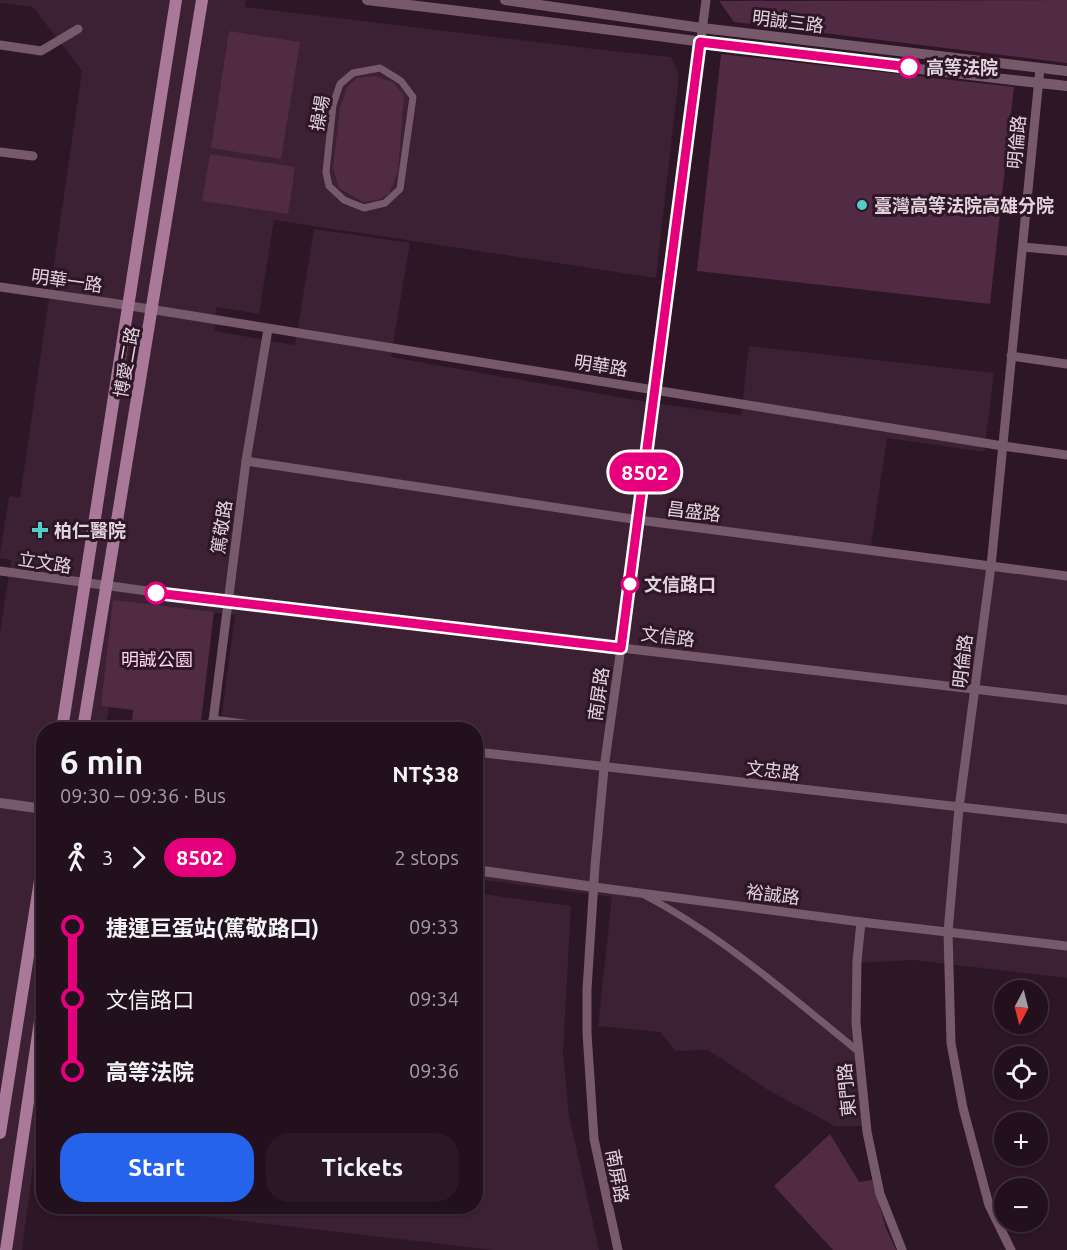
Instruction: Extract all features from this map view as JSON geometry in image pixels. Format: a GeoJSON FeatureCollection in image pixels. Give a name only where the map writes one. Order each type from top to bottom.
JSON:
{"type":"FeatureCollection","features":[{"type":"Feature","properties":{"kind":"main road","name":"博愛二路"},"geometry":{"type":"LineString","coordinates":[[63,722],[130,307],[176,0]]}},
{"type":"Feature","properties":{"kind":"main road","name":"博愛二路"},"geometry":{"type":"LineString","coordinates":[[84,722],[202,0]]}},
{"type":"Feature","properties":{"kind":"main road"},"geometry":{"type":"LineString","coordinates":[[0,1133],[36,906]]}},
{"type":"Feature","properties":{"kind":"main road"},"geometry":{"type":"LineString","coordinates":[[6,1250],[36,1048]]}},
{"type":"Feature","properties":{"kind":"street","name":"明誠三路"},"geometry":{"type":"LineString","coordinates":[[367,0],[561,22],[700,42],[1067,86]]}},
{"type":"Feature","properties":{"kind":"street","name":"明誠三路"},"geometry":{"type":"LineString","coordinates":[[506,0],[702,28],[1067,70]]}},
{"type":"Feature","properties":{"kind":"street","name":"南屏路"},"geometry":{"type":"LineString","coordinates":[[618,1250],[596,1147],[587,1033],[587,989],[594,887],[604,768],[639,520],[706,0]]}},
{"type":"Feature","properties":{"kind":"street"},"geometry":{"type":"LineString","coordinates":[[0,45],[41,51],[78,29]]}},
{"type":"Feature","properties":{"kind":"street"},"geometry":{"type":"LineString","coordinates":[[766,50],[768,35]]}},
{"type":"Feature","properties":{"kind":"street","name":"操場"},"geometry":{"type":"LineString","coordinates":[[380,68],[401,81],[413,97],[409,138],[400,189],[384,203],[364,208],[344,200],[329,186],[326,172],[330,126],[333,105],[340,84],[353,73],[380,68]]}},
{"type":"Feature","properties":{"kind":"street","name":"明倫路"},"geometry":{"type":"LineString","coordinates":[[1011,1250],[989,1205],[963,1108],[951,1043],[948,932],[959,808],[991,566],[1004,446],[1040,68]]}},
{"type":"Feature","properties":{"kind":"street"},"geometry":{"type":"LineString","coordinates":[[0,152],[33,156]]}},
{"type":"Feature","properties":{"kind":"street"},"geometry":{"type":"LineString","coordinates":[[1023,247],[1067,251]]}},
{"type":"Feature","properties":{"kind":"street","name":"明華一路"},"geometry":{"type":"LineString","coordinates":[[0,287],[130,307]]}},
{"type":"Feature","properties":{"kind":"street","name":"明華路"},"geometry":{"type":"LineString","coordinates":[[130,307],[1067,455]]}},
{"type":"Feature","properties":{"kind":"street","name":"篤敬路"},"geometry":{"type":"LineString","coordinates":[[213,722],[246,461],[268,329]]}},
{"type":"Feature","properties":{"kind":"street"},"geometry":{"type":"LineString","coordinates":[[1011,356],[1067,364]]}},
{"type":"Feature","properties":{"kind":"street","name":"昌盛路"},"geometry":{"type":"LineString","coordinates":[[246,461],[639,520],[1067,576]]}},
{"type":"Feature","properties":{"kind":"street","name":"立文路"},"geometry":{"type":"LineString","coordinates":[[0,572],[86,584]]}},
{"type":"Feature","properties":{"kind":"street","name":"文信路"},"geometry":{"type":"LineString","coordinates":[[86,584],[1067,700]]}},
{"type":"Feature","properties":{"kind":"street","name":"文忠路"},"geometry":{"type":"LineString","coordinates":[[483,753],[1067,819]]}},
{"type":"Feature","properties":{"kind":"street"},"geometry":{"type":"LineString","coordinates":[[0,803],[36,808]]}},
{"type":"Feature","properties":{"kind":"street","name":"裕誠路"},"geometry":{"type":"LineString","coordinates":[[483,871],[642,894],[1067,946]]}},
{"type":"Feature","properties":{"kind":"street"},"geometry":{"type":"LineString","coordinates":[[642,894],[676,912],[761,973],[859,1052]]}},
{"type":"Feature","properties":{"kind":"street","name":"東門路"},"geometry":{"type":"LineString","coordinates":[[861,922],[857,961],[856,1023],[867,1132],[880,1194],[902,1250]]}},
{"type":"Feature","properties":{"kind":"shaded area"},"geometry":{"type":"Polygon","coordinates":[[[0,0],[246,0],[245,7],[671,57],[679,75],[656,278],[274,220],[259,314],[216,307],[215,331],[295,345],[314,229],[410,243],[391,357],[647,402],[741,415],[749,346],[994,373],[984,452],[887,438],[871,546],[1067,572],[1067,978],[913,960],[858,963],[863,1126],[835,1126],[768,1090],[708,1050],[676,1051],[660,1032],[598,1026],[612,897],[483,880],[483,722],[221,722],[235,615],[168,607],[101,706],[109,707],[106,722],[36,722],[36,1143],[22,1250],[0,1250],[0,633],[11,560],[0,558],[0,554],[9,496],[20,497],[82,71],[33,7],[0,3],[0,0]]]}},
{"type":"Feature","properties":{"kind":"shaded area"},"geometry":{"type":"Polygon","coordinates":[[[483,894],[571,906],[563,1053],[569,1115],[599,1250],[494,1250],[183,1214],[483,1214],[483,894]]]}},
{"type":"Feature","properties":{"kind":"green space"},"geometry":{"type":"Polygon","coordinates":[[[1067,0],[1067,63],[734,22],[719,1],[1067,0]]]}},
{"type":"Feature","properties":{"kind":"green space"},"geometry":{"type":"Polygon","coordinates":[[[229,31],[300,42],[281,159],[211,148],[229,31]]]}},
{"type":"Feature","properties":{"kind":"green space"},"geometry":{"type":"Polygon","coordinates":[[[721,54],[1014,87],[990,304],[697,271],[721,54]]]}},
{"type":"Feature","properties":{"kind":"green space"},"geometry":{"type":"Polygon","coordinates":[[[375,76],[393,82],[404,95],[398,172],[389,194],[378,200],[363,202],[339,188],[333,168],[340,109],[347,87],[357,78],[375,76]]]}},
{"type":"Feature","properties":{"kind":"green space"},"geometry":{"type":"Polygon","coordinates":[[[210,154],[295,167],[288,214],[202,201],[210,154]]]}},
{"type":"Feature","properties":{"kind":"green space","name":"明誠公園"},"geometry":{"type":"Polygon","coordinates":[[[113,600],[214,612],[201,722],[132,722],[133,710],[101,706],[113,600]]]}},
{"type":"Feature","properties":{"kind":"green space"},"geometry":{"type":"Polygon","coordinates":[[[830,1134],[859,1182],[872,1180],[886,1228],[896,1250],[833,1250],[774,1186],[830,1134]]]}},
{"type":"Feature","properties":{"kind":"bus line","name":"8502"},"geometry":{"type":"LineString","coordinates":[[156,593],[621,648],[700,42],[909,67]]}},
{"type":"Feature","properties":{"kind":"place","name":"高等法院"},"geometry":{"type":"Point","coordinates":[909,67]}},
{"type":"Feature","properties":{"kind":"place","name":"臺灣高等法院高雄分院"},"geometry":{"type":"Point","coordinates":[862,205]}},
{"type":"Feature","properties":{"kind":"place","name":"柏仁醫院"},"geometry":{"type":"Point","coordinates":[40,530]}},
{"type":"Feature","properties":{"kind":"place","name":"文信路口"},"geometry":{"type":"Point","coordinates":[630,584]}}]}
